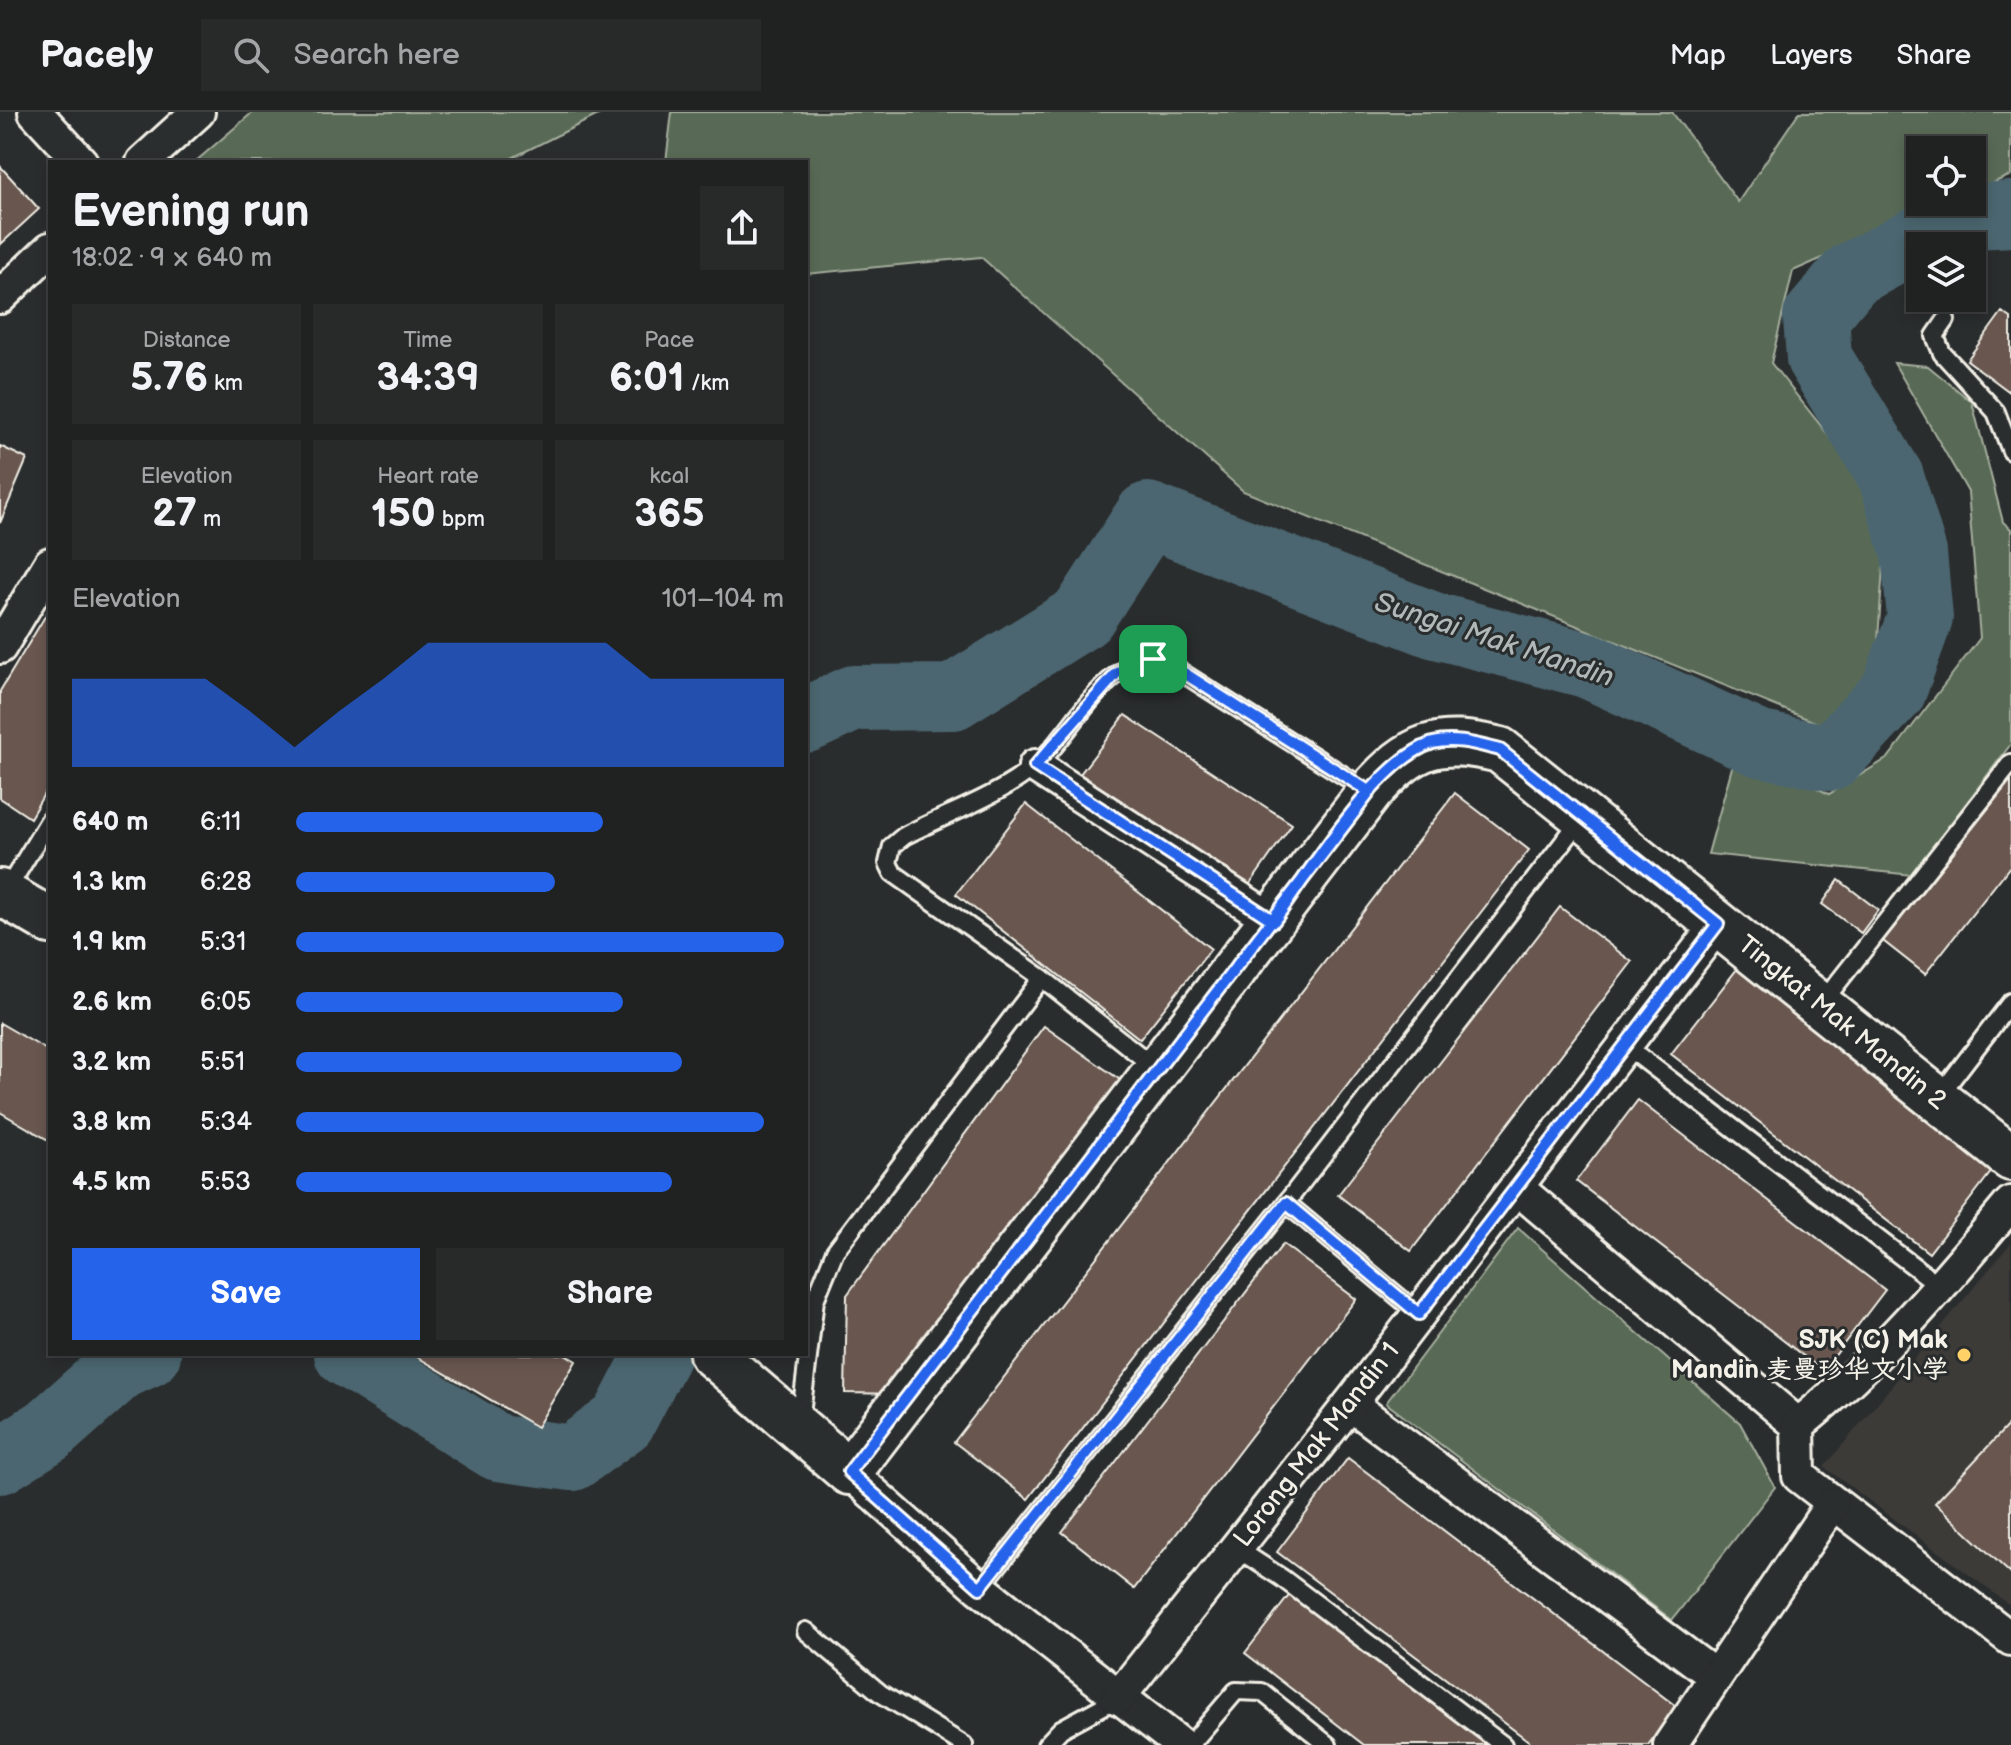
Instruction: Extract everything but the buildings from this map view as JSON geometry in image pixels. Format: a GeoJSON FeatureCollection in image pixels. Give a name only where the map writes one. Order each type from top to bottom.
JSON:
{"type":"FeatureCollection","features":[{"type":"Feature","properties":{"kind":"street"},"geometry":{"type":"LineString","coordinates":[[35,112],[79,160]]}},
{"type":"Feature","properties":{"kind":"street"},"geometry":{"type":"LineString","coordinates":[[145,160],[198,112]]}},
{"type":"Feature","properties":{"kind":"street"},"geometry":{"type":"LineString","coordinates":[[0,297],[48,251]]}},
{"type":"Feature","properties":{"kind":"street"},"geometry":{"type":"LineString","coordinates":[[0,647],[48,567]]}},
{"type":"Feature","properties":{"kind":"street","name":"Tingkat Mak Mandin 2"},"geometry":{"type":"LineString","coordinates":[[1370,792],[1397,762],[1434,743],[1464,741],[1500,750],[2011,1158]]}},
{"type":"Feature","properties":{"kind":"street"},"geometry":{"type":"LineString","coordinates":[[1035,766],[1274,921]]}},
{"type":"Feature","properties":{"kind":"street"},"geometry":{"type":"LineString","coordinates":[[849,1472],[1370,792]]}},
{"type":"Feature","properties":{"kind":"street"},"geometry":{"type":"LineString","coordinates":[[2,893],[48,920]]}},
{"type":"Feature","properties":{"kind":"street","name":"Lorong Mak Mandin 1"},"geometry":{"type":"LineString","coordinates":[[1118,1698],[1350,1404],[1718,924]]}},
{"type":"Feature","properties":{"kind":"street"},"geometry":{"type":"LineString","coordinates":[[1517,1188],[1798,1425],[1799,1476],[2011,1639]]}},
{"type":"Feature","properties":{"kind":"street"},"geometry":{"type":"LineString","coordinates":[[1798,1425],[1844,1388],[1941,1287],[2011,1203]]}},
{"type":"Feature","properties":{"kind":"street"},"geometry":{"type":"LineString","coordinates":[[714,1356],[980,1588],[1181,1745]]}},
{"type":"Feature","properties":{"kind":"street"},"geometry":{"type":"LineString","coordinates":[[1350,1404],[1715,1676]]}},
{"type":"Feature","properties":{"kind":"street"},"geometry":{"type":"LineString","coordinates":[[1670,1745],[1832,1504]]}},
{"type":"Feature","properties":{"kind":"lane"},"geometry":{"type":"LineString","coordinates":[[1946,320],[1935,336],[1942,353],[1996,412],[2011,451]]}},
{"type":"Feature","properties":{"kind":"lane"},"geometry":{"type":"LineString","coordinates":[[1159,1071],[1042,978],[893,873],[888,863],[892,846],[904,836],[1021,777],[1035,766],[1116,674],[1130,664],[1153,659],[1181,671],[1370,792]]}},
{"type":"Feature","properties":{"kind":"lane"},"geometry":{"type":"LineString","coordinates":[[1820,1005],[2011,763]]}},
{"type":"Feature","properties":{"kind":"lane"},"geometry":{"type":"LineString","coordinates":[[980,1588],[1286,1203],[1583,816]]}},
{"type":"Feature","properties":{"kind":"lane"},"geometry":{"type":"LineString","coordinates":[[2,893],[48,822]]}},
{"type":"Feature","properties":{"kind":"lane"},"geometry":{"type":"LineString","coordinates":[[799,1432],[815,1300],[835,1251],[1042,978]]}},
{"type":"Feature","properties":{"kind":"lane"},"geometry":{"type":"LineString","coordinates":[[1937,1099],[2011,1002]]}},
{"type":"Feature","properties":{"kind":"lane"},"geometry":{"type":"LineString","coordinates":[[1626,1046],[1941,1287]]}},
{"type":"Feature","properties":{"kind":"lane"},"geometry":{"type":"LineString","coordinates":[[1286,1203],[1419,1314]]}},
{"type":"Feature","properties":{"kind":"lane"},"geometry":{"type":"LineString","coordinates":[[1236,1548],[1503,1745]]}},
{"type":"Feature","properties":{"kind":"lane"},"geometry":{"type":"LineString","coordinates":[[806,1631],[880,1693],[964,1745]]}},
{"type":"Feature","properties":{"kind":"lane"},"geometry":{"type":"LineString","coordinates":[[1190,1745],[1236,1691],[1262,1692],[1328,1745]]}},
{"type":"Feature","properties":{"kind":"lane"},"geometry":{"type":"LineString","coordinates":[[1046,1745],[1061,1729],[1118,1698]]}},
{"type":"Feature","properties":{"kind":"shaded area","name":"SJK (C) Mak Mandin 麦曼珍华文小学"},"geometry":{"type":"Polygon","coordinates":[[[2011,1243],[2011,1606],[1824,1467],[2011,1243]]]}},
{"type":"Feature","properties":{"kind":"green space"},"geometry":{"type":"Polygon","coordinates":[[[253,112],[604,112],[508,160],[197,160],[253,112]]]}},
{"type":"Feature","properties":{"kind":"green space"},"geometry":{"type":"Polygon","coordinates":[[[672,112],[1672,112],[1738,202],[1799,112],[2011,112],[2011,175],[1986,186],[1986,136],[1906,136],[1906,216],[1918,216],[1793,271],[1771,363],[1887,509],[1876,668],[1820,724],[1243,491],[981,257],[808,274],[808,160],[666,160],[672,112]]]}},
{"type":"Feature","properties":{"kind":"green space"},"geometry":{"type":"Polygon","coordinates":[[[1894,363],[1928,366],[1972,402],[2003,522],[2011,529],[2011,744],[1912,875],[1708,854],[1737,749],[1829,794],[1888,758],[1980,638],[1968,492],[1894,363]]]}},
{"type":"Feature","properties":{"kind":"green space"},"geometry":{"type":"Polygon","coordinates":[[[1518,1228],[1740,1423],[1775,1487],[1672,1620],[1386,1403],[1518,1228]]]}},
{"type":"Feature","properties":{"kind":"waterway","name":"Sungai Mak Mandin"},"geometry":{"type":"LineString","coordinates":[[808,719],[854,698],[953,697],[1083,616],[1148,515],[1433,625],[1587,665],[1760,744],[1831,758],[1893,692],[1920,618],[1914,553],[1891,477],[1819,358],[1816,317],[1851,275],[1959,217],[2011,214]]}},
{"type":"Feature","properties":{"kind":"waterway","name":"Sungai Mak Mandin"},"geometry":{"type":"LineString","coordinates":[[0,1461],[49,1430],[120,1367],[144,1356]]}},
{"type":"Feature","properties":{"kind":"waterway","name":"Sungai Mak Mandin"},"geometry":{"type":"LineString","coordinates":[[350,1356],[498,1448],[572,1458],[623,1421],[657,1356]]}},
{"type":"Feature","properties":{"kind":"place","name":"SJK (C) Mak Mandin 麦曼珍华文小学"},"geometry":{"type":"Point","coordinates":[1964,1355]}},
{"type":"Feature","properties":{"kind":"route"},"geometry":{"type":"LineString","coordinates":[[1153,659],[1141,659],[1116,674],[1048,755],[1035,766],[1274,921],[1322,856],[1370,792],[1397,762],[1434,743],[1464,741],[1500,750],[1718,924],[1419,1314],[1286,1203],[980,1588],[849,1472],[1274,921],[1370,792],[1181,671],[1153,659]]}}]}
